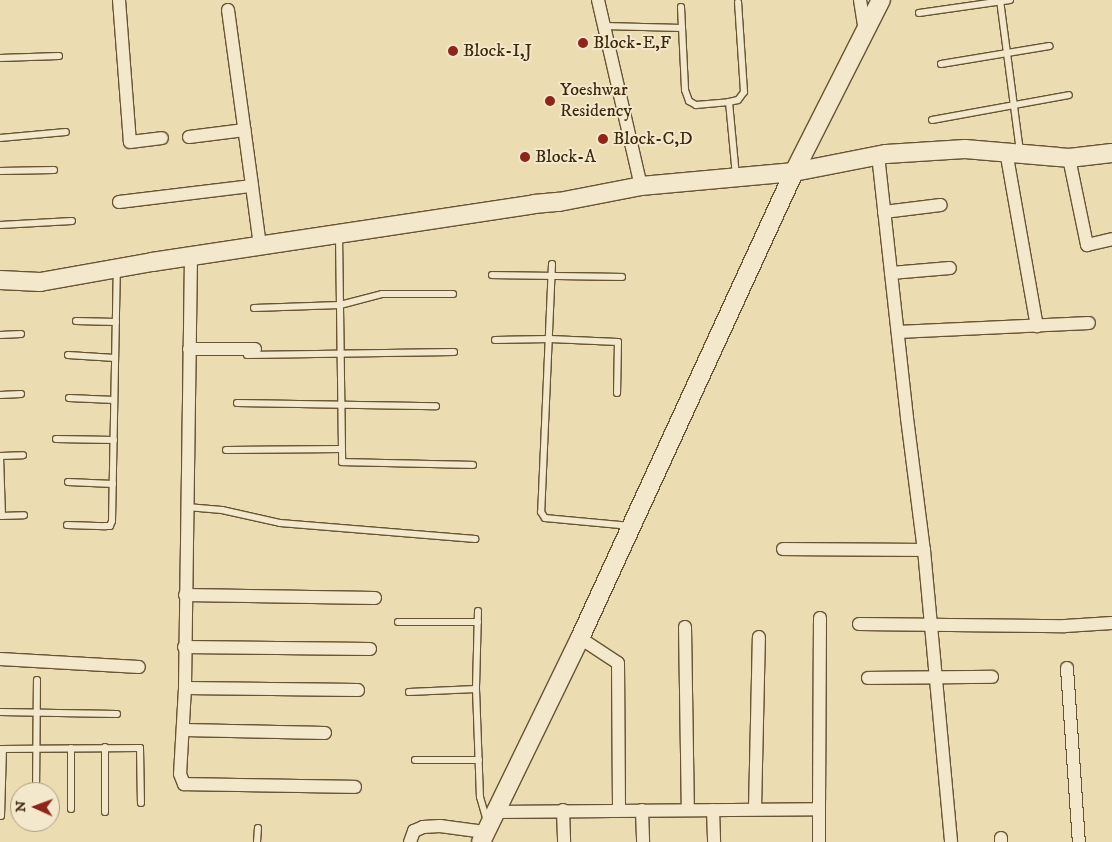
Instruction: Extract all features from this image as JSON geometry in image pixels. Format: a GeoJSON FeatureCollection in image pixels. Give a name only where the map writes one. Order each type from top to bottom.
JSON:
{"type":"FeatureCollection","features":[{"type":"Feature","properties":{"kind":"street"},"geometry":{"type":"LineString","coordinates":[[119,0],[130,142],[162,138]]}},
{"type":"Feature","properties":{"kind":"street"},"geometry":{"type":"LineString","coordinates":[[598,0],[641,186]]}},
{"type":"Feature","properties":{"kind":"street"},"geometry":{"type":"LineString","coordinates":[[860,0],[865,31]]}},
{"type":"Feature","properties":{"kind":"street"},"geometry":{"type":"LineString","coordinates":[[488,828],[580,638],[794,172],[880,0]]}},
{"type":"Feature","properties":{"kind":"street"},"geometry":{"type":"LineString","coordinates":[[228,10],[260,246]]}},
{"type":"Feature","properties":{"kind":"street"},"geometry":{"type":"LineString","coordinates":[[189,137],[245,130]]}},
{"type":"Feature","properties":{"kind":"street"},"geometry":{"type":"LineString","coordinates":[[0,280],[40,282],[190,256],[534,204],[559,202],[641,186],[794,172],[878,155],[965,149],[1070,158],[1112,153]]}},
{"type":"Feature","properties":{"kind":"street"},"geometry":{"type":"LineString","coordinates":[[1013,152],[1038,326]]}},
{"type":"Feature","properties":{"kind":"street"},"geometry":{"type":"LineString","coordinates":[[878,155],[924,550],[951,842]]}},
{"type":"Feature","properties":{"kind":"street"},"geometry":{"type":"LineString","coordinates":[[1070,158],[1087,245],[1112,238]]}},
{"type":"Feature","properties":{"kind":"street"},"geometry":{"type":"LineString","coordinates":[[119,202],[252,186]]}},
{"type":"Feature","properties":{"kind":"street"},"geometry":{"type":"LineString","coordinates":[[884,212],[941,205]]}},
{"type":"Feature","properties":{"kind":"street"},"geometry":{"type":"LineString","coordinates":[[190,256],[184,730],[180,774],[184,784],[355,786]]}},
{"type":"Feature","properties":{"kind":"street"},"geometry":{"type":"LineString","coordinates":[[891,274],[950,268]]}},
{"type":"Feature","properties":{"kind":"street"},"geometry":{"type":"LineString","coordinates":[[898,332],[1089,323]]}},
{"type":"Feature","properties":{"kind":"street"},"geometry":{"type":"LineString","coordinates":[[189,349],[251,352]]}},
{"type":"Feature","properties":{"kind":"street"},"geometry":{"type":"LineString","coordinates":[[784,549],[924,550]]}},
{"type":"Feature","properties":{"kind":"street"},"geometry":{"type":"LineString","coordinates":[[185,595],[375,598]]}},
{"type":"Feature","properties":{"kind":"street"},"geometry":{"type":"LineString","coordinates":[[819,842],[820,618]]}},
{"type":"Feature","properties":{"kind":"street"},"geometry":{"type":"LineString","coordinates":[[859,624],[1065,626],[1112,623]]}},
{"type":"Feature","properties":{"kind":"street"},"geometry":{"type":"LineString","coordinates":[[685,627],[688,810]]}},
{"type":"Feature","properties":{"kind":"street"},"geometry":{"type":"LineString","coordinates":[[755,809],[759,637]]}},
{"type":"Feature","properties":{"kind":"street"},"geometry":{"type":"LineString","coordinates":[[580,638],[618,663],[619,810]]}},
{"type":"Feature","properties":{"kind":"street"},"geometry":{"type":"LineString","coordinates":[[184,647],[370,649]]}},
{"type":"Feature","properties":{"kind":"street"},"geometry":{"type":"LineString","coordinates":[[0,659],[139,667]]}},
{"type":"Feature","properties":{"kind":"street"},"geometry":{"type":"LineString","coordinates":[[1067,668],[1079,842]]}},
{"type":"Feature","properties":{"kind":"street"},"geometry":{"type":"LineString","coordinates":[[868,678],[992,677]]}},
{"type":"Feature","properties":{"kind":"street"},"geometry":{"type":"LineString","coordinates":[[184,688],[358,690]]}},
{"type":"Feature","properties":{"kind":"street"},"geometry":{"type":"LineString","coordinates":[[184,730],[325,733]]}},
{"type":"Feature","properties":{"kind":"street"},"geometry":{"type":"LineString","coordinates":[[410,842],[414,831],[423,827],[488,828],[563,810],[819,809]]}},
{"type":"Feature","properties":{"kind":"street"},"geometry":{"type":"LineString","coordinates":[[563,810],[564,842]]}},
{"type":"Feature","properties":{"kind":"street"},"geometry":{"type":"LineString","coordinates":[[642,810],[643,842]]}},
{"type":"Feature","properties":{"kind":"street"},"geometry":{"type":"LineString","coordinates":[[713,810],[714,842]]}},
{"type":"Feature","properties":{"kind":"lane"},"geometry":{"type":"LineString","coordinates":[[919,13],[1010,0]]}},
{"type":"Feature","properties":{"kind":"lane"},"geometry":{"type":"LineString","coordinates":[[1000,1],[1014,107],[1013,152]]}},
{"type":"Feature","properties":{"kind":"lane"},"geometry":{"type":"LineString","coordinates":[[681,6],[685,90],[689,101],[696,105],[738,100],[744,92],[738,2]]}},
{"type":"Feature","properties":{"kind":"lane"},"geometry":{"type":"LineString","coordinates":[[604,26],[682,28]]}},
{"type":"Feature","properties":{"kind":"lane"},"geometry":{"type":"LineString","coordinates":[[941,64],[1050,46]]}},
{"type":"Feature","properties":{"kind":"lane"},"geometry":{"type":"LineString","coordinates":[[0,58],[59,56]]}},
{"type":"Feature","properties":{"kind":"lane"},"geometry":{"type":"LineString","coordinates":[[932,120],[1014,107],[1069,95]]}},
{"type":"Feature","properties":{"kind":"lane"},"geometry":{"type":"LineString","coordinates":[[729,102],[736,176]]}},
{"type":"Feature","properties":{"kind":"lane"},"geometry":{"type":"LineString","coordinates":[[0,138],[66,132]]}},
{"type":"Feature","properties":{"kind":"lane"},"geometry":{"type":"LineString","coordinates":[[0,171],[54,170]]}},
{"type":"Feature","properties":{"kind":"lane"},"geometry":{"type":"LineString","coordinates":[[0,225],[72,221]]}},
{"type":"Feature","properties":{"kind":"lane"},"geometry":{"type":"LineString","coordinates":[[339,234],[342,462],[473,465]]}},
{"type":"Feature","properties":{"kind":"lane"},"geometry":{"type":"LineString","coordinates":[[552,264],[541,512],[545,518],[632,526]]}},
{"type":"Feature","properties":{"kind":"lane"},"geometry":{"type":"LineString","coordinates":[[66,525],[110,526],[113,484],[117,269]]}},
{"type":"Feature","properties":{"kind":"lane"},"geometry":{"type":"LineString","coordinates":[[492,275],[622,277]]}},
{"type":"Feature","properties":{"kind":"lane"},"geometry":{"type":"LineString","coordinates":[[254,308],[340,305],[382,294],[453,294]]}},
{"type":"Feature","properties":{"kind":"lane"},"geometry":{"type":"LineString","coordinates":[[76,321],[116,322]]}},
{"type":"Feature","properties":{"kind":"lane"},"geometry":{"type":"LineString","coordinates":[[0,335],[21,334]]}},
{"type":"Feature","properties":{"kind":"lane"},"geometry":{"type":"LineString","coordinates":[[495,340],[550,339],[618,342],[617,393]]}},
{"type":"Feature","properties":{"kind":"lane"},"geometry":{"type":"LineString","coordinates":[[251,352],[454,352]]}},
{"type":"Feature","properties":{"kind":"lane"},"geometry":{"type":"LineString","coordinates":[[68,355],[115,358]]}},
{"type":"Feature","properties":{"kind":"lane"},"geometry":{"type":"LineString","coordinates":[[0,395],[21,394]]}},
{"type":"Feature","properties":{"kind":"lane"},"geometry":{"type":"LineString","coordinates":[[69,398],[114,400]]}},
{"type":"Feature","properties":{"kind":"lane"},"geometry":{"type":"LineString","coordinates":[[237,403],[436,406]]}},
{"type":"Feature","properties":{"kind":"lane"},"geometry":{"type":"LineString","coordinates":[[56,439],[114,440]]}},
{"type":"Feature","properties":{"kind":"lane"},"geometry":{"type":"LineString","coordinates":[[226,450],[342,449]]}},
{"type":"Feature","properties":{"kind":"lane"},"geometry":{"type":"LineString","coordinates":[[23,455],[0,456],[1,516],[24,515]]}},
{"type":"Feature","properties":{"kind":"lane"},"geometry":{"type":"LineString","coordinates":[[68,482],[113,484]]}},
{"type":"Feature","properties":{"kind":"lane"},"geometry":{"type":"LineString","coordinates":[[187,507],[222,510],[280,523],[475,539]]}},
{"type":"Feature","properties":{"kind":"lane"},"geometry":{"type":"LineString","coordinates":[[478,611],[476,689],[480,797],[488,828]]}},
{"type":"Feature","properties":{"kind":"lane"},"geometry":{"type":"LineString","coordinates":[[398,622],[478,622]]}},
{"type":"Feature","properties":{"kind":"lane"},"geometry":{"type":"LineString","coordinates":[[36,782],[37,680]]}},
{"type":"Feature","properties":{"kind":"lane"},"geometry":{"type":"LineString","coordinates":[[409,692],[476,689]]}},
{"type":"Feature","properties":{"kind":"lane"},"geometry":{"type":"LineString","coordinates":[[0,712],[118,714]]}},
{"type":"Feature","properties":{"kind":"lane"},"geometry":{"type":"LineString","coordinates":[[104,812],[105,747]]}},
{"type":"Feature","properties":{"kind":"lane"},"geometry":{"type":"LineString","coordinates":[[71,748],[71,809]]}},
{"type":"Feature","properties":{"kind":"lane"},"geometry":{"type":"LineString","coordinates":[[1,816],[1,749],[140,748],[141,803]]}},
{"type":"Feature","properties":{"kind":"lane"},"geometry":{"type":"LineString","coordinates":[[416,760],[479,760]]}},
{"type":"Feature","properties":{"kind":"lane"},"geometry":{"type":"LineString","coordinates":[[256,842],[258,828]]}},
{"type":"Feature","properties":{"kind":"place","name":"Block-E,F"},"geometry":{"type":"Point","coordinates":[583,43]}},
{"type":"Feature","properties":{"kind":"place","name":"Block-I,J"},"geometry":{"type":"Point","coordinates":[453,51]}},
{"type":"Feature","properties":{"kind":"place","name":"Yoeshwar Residency"},"geometry":{"type":"Point","coordinates":[550,101]}},
{"type":"Feature","properties":{"kind":"place","name":"Block-C,D"},"geometry":{"type":"Point","coordinates":[603,139]}},
{"type":"Feature","properties":{"kind":"place","name":"Block-A"},"geometry":{"type":"Point","coordinates":[525,157]}}]}
